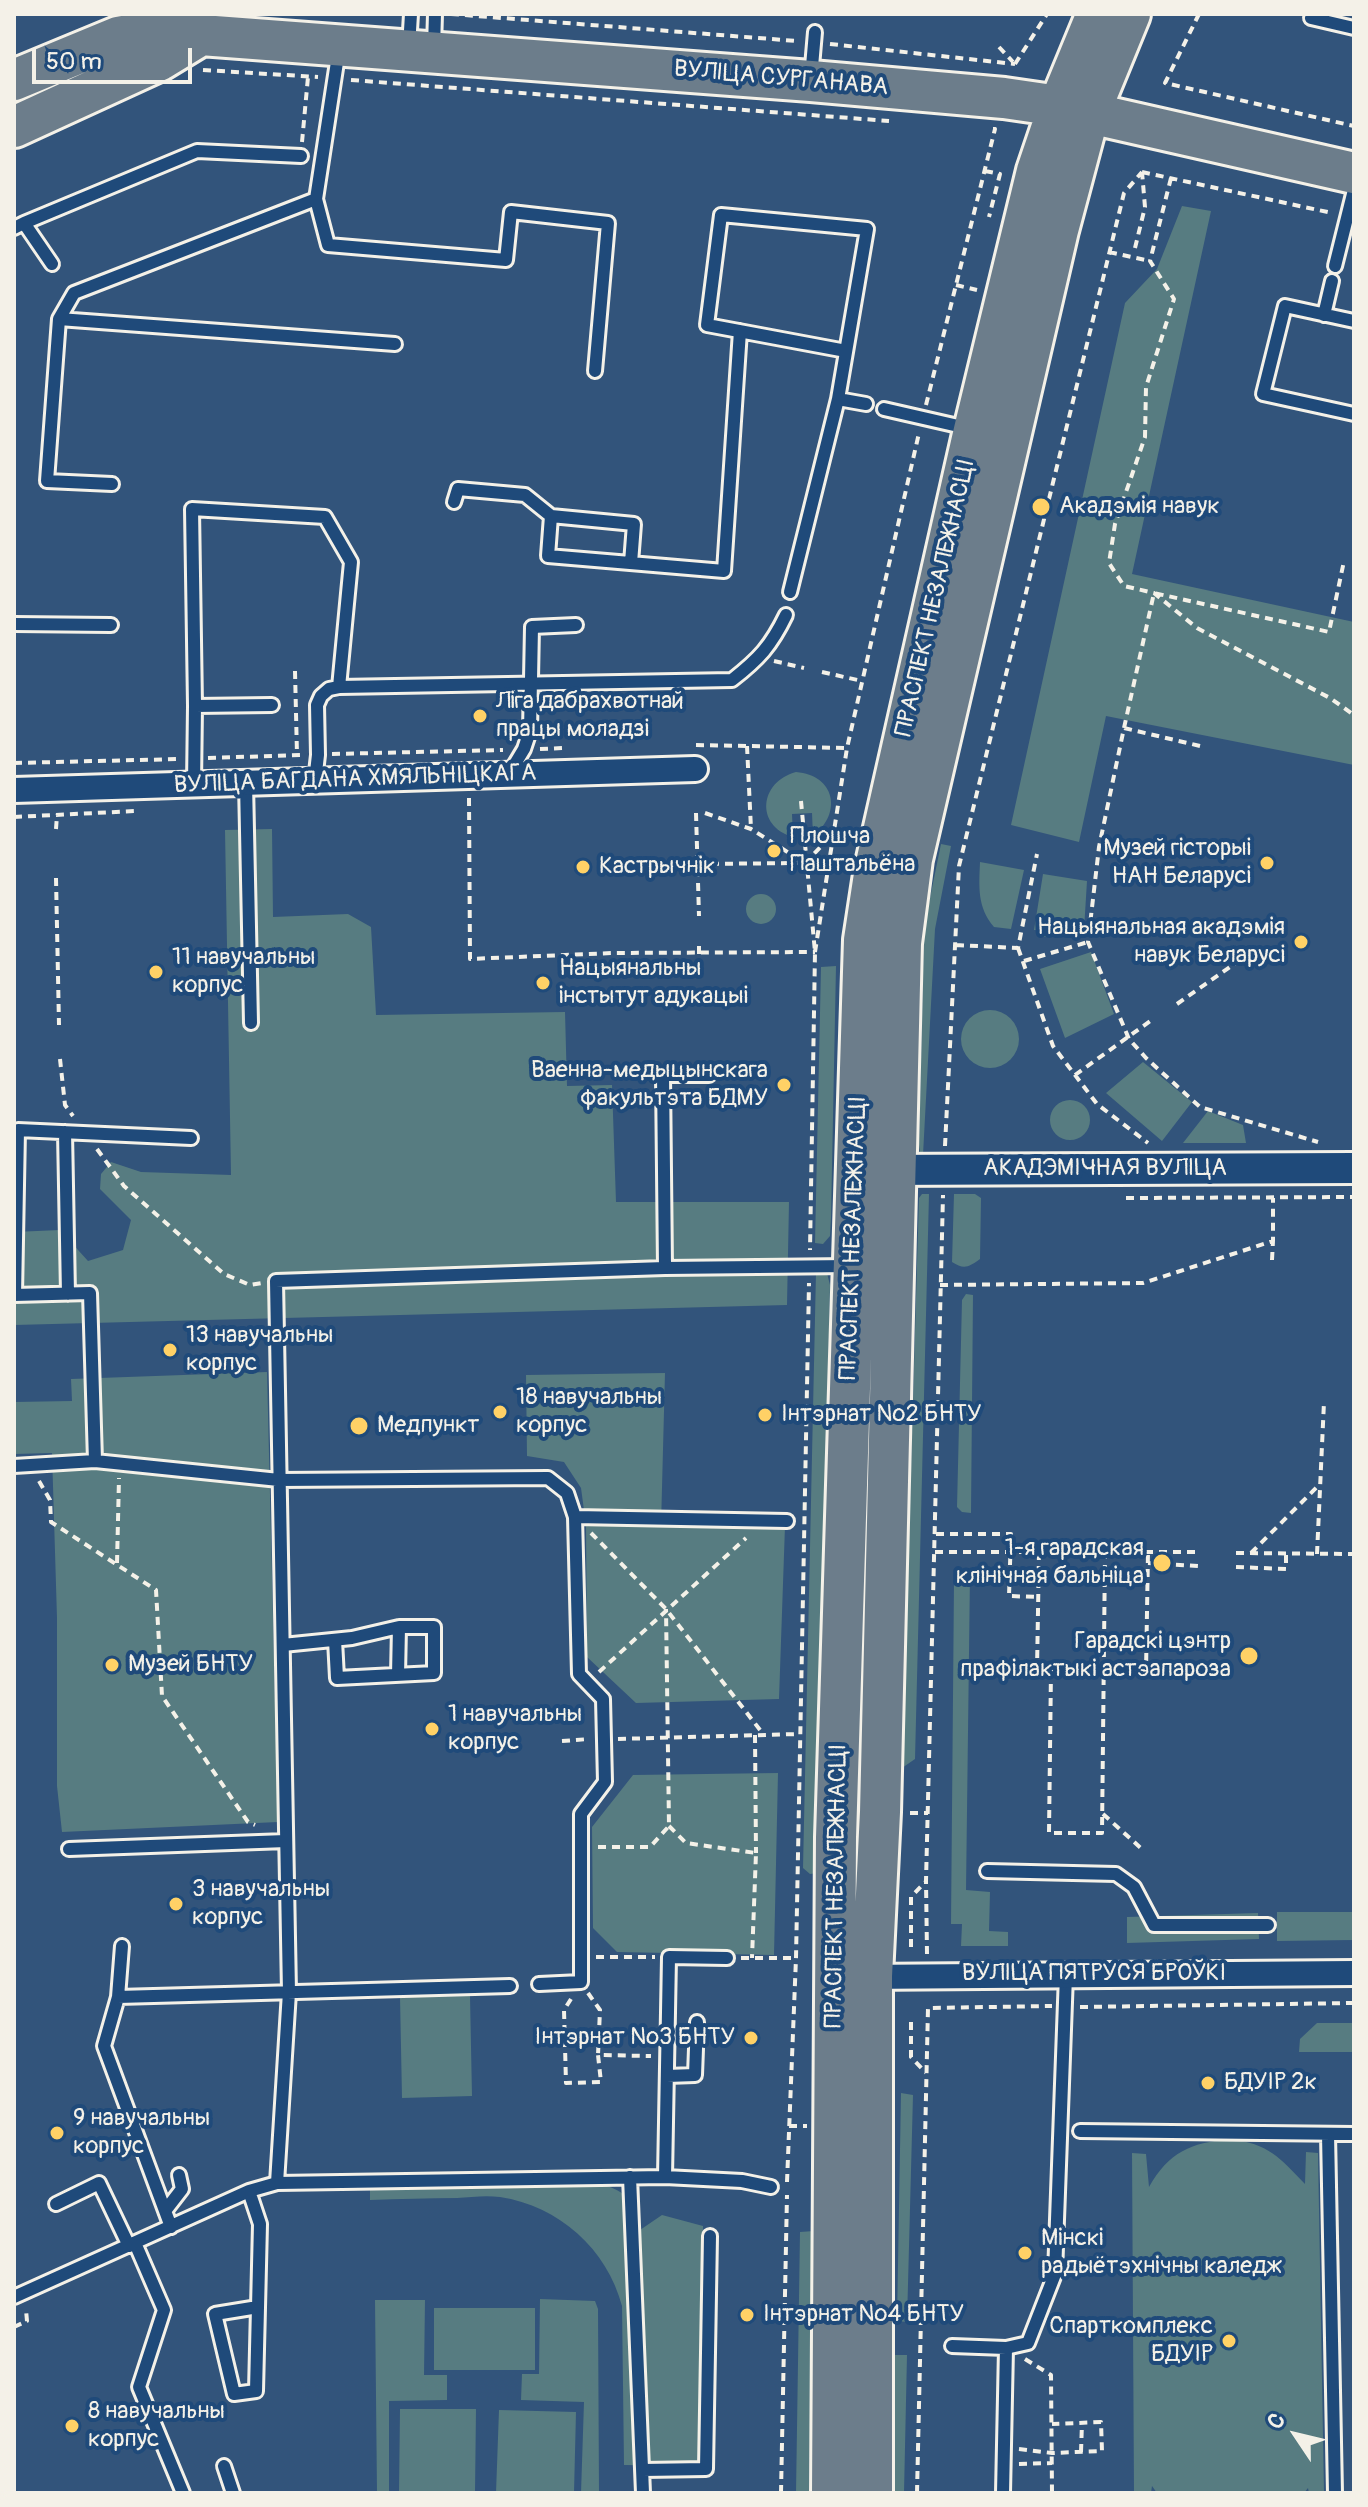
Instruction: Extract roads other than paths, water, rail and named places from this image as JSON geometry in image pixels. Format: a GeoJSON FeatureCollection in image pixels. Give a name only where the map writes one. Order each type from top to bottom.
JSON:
{"type":"FeatureCollection","features":[{"type":"Feature","properties":{"kind":"main road","name":"ПРАСПЕКТ НЕЗАЛЕЖНАСЦІ"},"geometry":{"type":"LineString","coordinates":[[832,2493],[854,1978],[880,1823],[901,943],[912,859],[1058,230],[1074,110],[1097,14]]}},
{"type":"Feature","properties":{"kind":"main road","name":"ПРАСПЕКТ НЕЗАЛЕЖНАСЦІ"},"geometry":{"type":"LineString","coordinates":[[872,2493],[854,1978],[836,1837],[864,940],[875,868],[974,430],[1037,171],[1130,14]]}},
{"type":"Feature","properties":{"kind":"main road","name":"ВУЛІЦА СУРГАНАВА"},"geometry":{"type":"LineString","coordinates":[[14,80],[118,37],[162,29],[195,53],[337,62],[422,32],[811,81],[1004,98],[1074,110],[1354,173]]}},
{"type":"Feature","properties":{"kind":"main road"},"geometry":{"type":"LineString","coordinates":[[14,127],[160,60],[195,53]]}},
{"type":"Feature","properties":{"kind":"street","name":"ВУЛІЦА БАГДАНА ХМЯЛЬНІЦКАГА"},"geometry":{"type":"LineString","coordinates":[[14,790],[509,776],[695,757]]}},
{"type":"Feature","properties":{"kind":"street","name":"АКАДЭМІЧНАЯ ВУЛІЦА"},"geometry":{"type":"LineString","coordinates":[[857,1170],[1354,1168]]}},
{"type":"Feature","properties":{"kind":"street","name":"ВУЛІЦА ПЯТРУСЯ БРОЎКІ"},"geometry":{"type":"LineString","coordinates":[[854,1978],[1354,1973]]}},
{"type":"Feature","properties":{"kind":"lane"},"geometry":{"type":"LineString","coordinates":[[1313,14],[1311,18],[1354,28]]}},
{"type":"Feature","properties":{"kind":"lane"},"geometry":{"type":"LineString","coordinates":[[811,81],[814,37]]}},
{"type":"Feature","properties":{"kind":"lane"},"geometry":{"type":"LineString","coordinates":[[337,62],[316,199],[328,245],[506,260],[511,212],[608,223],[595,371]]}},
{"type":"Feature","properties":{"kind":"lane"},"geometry":{"type":"LineString","coordinates":[[52,264],[17,224],[197,151],[301,156]]}},
{"type":"Feature","properties":{"kind":"lane"},"geometry":{"type":"LineString","coordinates":[[1335,266],[1354,190]]}},
{"type":"Feature","properties":{"kind":"lane"},"geometry":{"type":"LineString","coordinates":[[112,484],[47,481],[59,319],[74,293],[316,199]]}},
{"type":"Feature","properties":{"kind":"lane"},"geometry":{"type":"LineString","coordinates":[[790,592],[838,399],[867,229],[721,215],[707,325],[846,351]]}},
{"type":"Feature","properties":{"kind":"lane"},"geometry":{"type":"LineString","coordinates":[[1324,315],[1332,281]]}},
{"type":"Feature","properties":{"kind":"lane"},"geometry":{"type":"LineString","coordinates":[[1354,321],[1285,306],[1263,394],[1354,414]]}},
{"type":"Feature","properties":{"kind":"lane"},"geometry":{"type":"LineString","coordinates":[[59,319],[395,344]]}},
{"type":"Feature","properties":{"kind":"lane"},"geometry":{"type":"LineString","coordinates":[[551,516],[548,556],[724,571],[740,331]]}},
{"type":"Feature","properties":{"kind":"lane"},"geometry":{"type":"LineString","coordinates":[[838,399],[866,404]]}},
{"type":"Feature","properties":{"kind":"lane"},"geometry":{"type":"LineString","coordinates":[[884,409],[974,430]]}},
{"type":"Feature","properties":{"kind":"lane"},"geometry":{"type":"LineString","coordinates":[[454,502],[458,489],[525,495],[551,516],[634,524],[631,563]]}},
{"type":"Feature","properties":{"kind":"lane"},"geometry":{"type":"LineString","coordinates":[[194,785],[192,509],[325,517],[351,562],[339,687]]}},
{"type":"Feature","properties":{"kind":"lane"},"geometry":{"type":"LineString","coordinates":[[315,781],[317,705],[329,689],[732,680],[760,658],[775,638],[786,615]]}},
{"type":"Feature","properties":{"kind":"lane"},"geometry":{"type":"LineString","coordinates":[[14,624],[111,625]]}},
{"type":"Feature","properties":{"kind":"lane"},"geometry":{"type":"LineString","coordinates":[[509,776],[530,731],[532,627],[576,625]]}},
{"type":"Feature","properties":{"kind":"lane"},"geometry":{"type":"LineString","coordinates":[[195,706],[272,705]]}},
{"type":"Feature","properties":{"kind":"lane"},"geometry":{"type":"LineString","coordinates":[[246,783],[251,1023]]}},
{"type":"Feature","properties":{"kind":"lane"},"geometry":{"type":"LineString","coordinates":[[665,1268],[663,1075],[709,1075]]}},
{"type":"Feature","properties":{"kind":"lane"},"geometry":{"type":"LineString","coordinates":[[95,1461],[90,1293],[15,1295],[18,1130],[191,1138]]}},
{"type":"Feature","properties":{"kind":"lane"},"geometry":{"type":"LineString","coordinates":[[65,1132],[68,1294]]}},
{"type":"Feature","properties":{"kind":"lane"},"geometry":{"type":"LineString","coordinates":[[277,2183],[289,1992],[276,1281],[665,1268],[853,1266]]}},
{"type":"Feature","properties":{"kind":"lane"},"geometry":{"type":"LineString","coordinates":[[14,1466],[95,1461],[279,1480],[548,1478],[567,1493],[575,1517],[579,1674],[603,1699],[605,1782],[581,1814],[581,1982],[539,1984]]}},
{"type":"Feature","properties":{"kind":"lane"},"geometry":{"type":"LineString","coordinates":[[575,1517],[787,1521]]}},
{"type":"Feature","properties":{"kind":"lane"},"geometry":{"type":"LineString","coordinates":[[283,1645],[335,1640],[399,1627],[434,1627],[434,1673],[337,1678],[335,1640]]}},
{"type":"Feature","properties":{"kind":"lane"},"geometry":{"type":"LineString","coordinates":[[398,1675],[399,1627]]}},
{"type":"Feature","properties":{"kind":"lane"},"geometry":{"type":"LineString","coordinates":[[69,1849],[286,1841]]}},
{"type":"Feature","properties":{"kind":"lane"},"geometry":{"type":"LineString","coordinates":[[987,1871],[1116,1874],[1134,1887],[1154,1925],[1268,1925]]}},
{"type":"Feature","properties":{"kind":"lane"},"geometry":{"type":"LineString","coordinates":[[122,1946],[118,1997],[104,2046],[171,2227]]}},
{"type":"Feature","properties":{"kind":"lane"},"geometry":{"type":"LineString","coordinates":[[665,2177],[669,1957],[727,1958]]}},
{"type":"Feature","properties":{"kind":"lane"},"geometry":{"type":"LineString","coordinates":[[952,2346],[1006,2348],[1028,2343],[1055,2274],[1066,1975]]}},
{"type":"Feature","properties":{"kind":"lane"},"geometry":{"type":"LineString","coordinates":[[118,1997],[510,1986]]}},
{"type":"Feature","properties":{"kind":"lane"},"geometry":{"type":"LineString","coordinates":[[667,2076],[695,2075],[697,2022]]}},
{"type":"Feature","properties":{"kind":"lane"},"geometry":{"type":"LineString","coordinates":[[1080,2131],[1354,2134]]}},
{"type":"Feature","properties":{"kind":"lane"},"geometry":{"type":"LineString","coordinates":[[1328,2134],[1335,2493]]}},
{"type":"Feature","properties":{"kind":"lane"},"geometry":{"type":"LineString","coordinates":[[165,2211],[182,2189],[179,2175]]}},
{"type":"Feature","properties":{"kind":"lane"},"geometry":{"type":"LineString","coordinates":[[630,2177],[643,2493]]}},
{"type":"Feature","properties":{"kind":"lane"},"geometry":{"type":"LineString","coordinates":[[14,2297],[249,2191],[277,2183],[665,2177],[742,2181],[771,2187]]}},
{"type":"Feature","properties":{"kind":"lane"},"geometry":{"type":"LineString","coordinates":[[56,2204],[99,2183],[164,2310],[139,2387],[183,2493]]}},
{"type":"Feature","properties":{"kind":"lane"},"geometry":{"type":"LineString","coordinates":[[249,2191],[260,2224],[256,2391],[234,2394],[215,2314],[258,2307]]}},
{"type":"Feature","properties":{"kind":"lane"},"geometry":{"type":"LineString","coordinates":[[643,2470],[706,2469],[710,2236]]}},
{"type":"Feature","properties":{"kind":"lane"},"geometry":{"type":"LineString","coordinates":[[1003,2493],[1006,2348]]}},
{"type":"Feature","properties":{"kind":"lane"},"geometry":{"type":"LineString","coordinates":[[224,2466],[233,2493]]}},
{"type":"Feature","properties":{"kind":"place","name":"Акадэмія навук"},"geometry":{"type":"Point","coordinates":[1041,507]}},
{"type":"Feature","properties":{"kind":"place","name":"Ліга дабрахвотнай працы моладзі"},"geometry":{"type":"Point","coordinates":[480,716]}},
{"type":"Feature","properties":{"kind":"place","name":"Плошча Паштальёна"},"geometry":{"type":"Point","coordinates":[774,851]}},
{"type":"Feature","properties":{"kind":"place","name":"Музей гісторыі НАН Беларусі"},"geometry":{"type":"Point","coordinates":[1267,863]}},
{"type":"Feature","properties":{"kind":"place","name":"Кастрычнік"},"geometry":{"type":"Point","coordinates":[583,867]}},
{"type":"Feature","properties":{"kind":"place","name":"Нацыянальная акадэмія навук Беларусі"},"geometry":{"type":"Point","coordinates":[1301,942]}},
{"type":"Feature","properties":{"kind":"place","name":"11 навучальны корпус"},"geometry":{"type":"Point","coordinates":[156,972]}},
{"type":"Feature","properties":{"kind":"place","name":"Нацыянальны інстытут адукацыі"},"geometry":{"type":"Point","coordinates":[543,983]}},
{"type":"Feature","properties":{"kind":"place","name":"Ваенна-медыцынскага факультэта БДМУ"},"geometry":{"type":"Point","coordinates":[784,1085]}},
{"type":"Feature","properties":{"kind":"place","name":"13 навучальны корпус"},"geometry":{"type":"Point","coordinates":[170,1350]}},
{"type":"Feature","properties":{"kind":"place","name":"18 навучальны корпус"},"geometry":{"type":"Point","coordinates":[500,1412]}},
{"type":"Feature","properties":{"kind":"place","name":"Інтэрнат №2 БНТУ"},"geometry":{"type":"Point","coordinates":[765,1415]}},
{"type":"Feature","properties":{"kind":"place","name":"Медпункт"},"geometry":{"type":"Point","coordinates":[359,1426]}},
{"type":"Feature","properties":{"kind":"place","name":"1-я гарадская клінічная бальніца"},"geometry":{"type":"Point","coordinates":[1162,1563]}},
{"type":"Feature","properties":{"kind":"place","name":"Гарадскі цэнтр прафілактыкі астэапароза"},"geometry":{"type":"Point","coordinates":[1249,1656]}},
{"type":"Feature","properties":{"kind":"place","name":"Музей БНТУ"},"geometry":{"type":"Point","coordinates":[112,1665]}},
{"type":"Feature","properties":{"kind":"place","name":"1 навучальны корпус"},"geometry":{"type":"Point","coordinates":[432,1729]}},
{"type":"Feature","properties":{"kind":"place","name":"3 навучальны корпус"},"geometry":{"type":"Point","coordinates":[176,1904]}},
{"type":"Feature","properties":{"kind":"place","name":"Інтэрнат №3 БНТУ"},"geometry":{"type":"Point","coordinates":[751,2038]}},
{"type":"Feature","properties":{"kind":"place","name":"БДУІР 2к"},"geometry":{"type":"Point","coordinates":[1208,2083]}},
{"type":"Feature","properties":{"kind":"place","name":"9 навучальны корпус"},"geometry":{"type":"Point","coordinates":[57,2133]}},
{"type":"Feature","properties":{"kind":"place","name":"Мінскі радыётэхнічны каледж"},"geometry":{"type":"Point","coordinates":[1025,2253]}},
{"type":"Feature","properties":{"kind":"place","name":"Інтэрнат №4 БНТУ"},"geometry":{"type":"Point","coordinates":[747,2315]}},
{"type":"Feature","properties":{"kind":"place","name":"Спарткомплекс БДУІР"},"geometry":{"type":"Point","coordinates":[1229,2341]}},
{"type":"Feature","properties":{"kind":"place","name":"8 навучальны корпус"},"geometry":{"type":"Point","coordinates":[72,2426]}}]}
